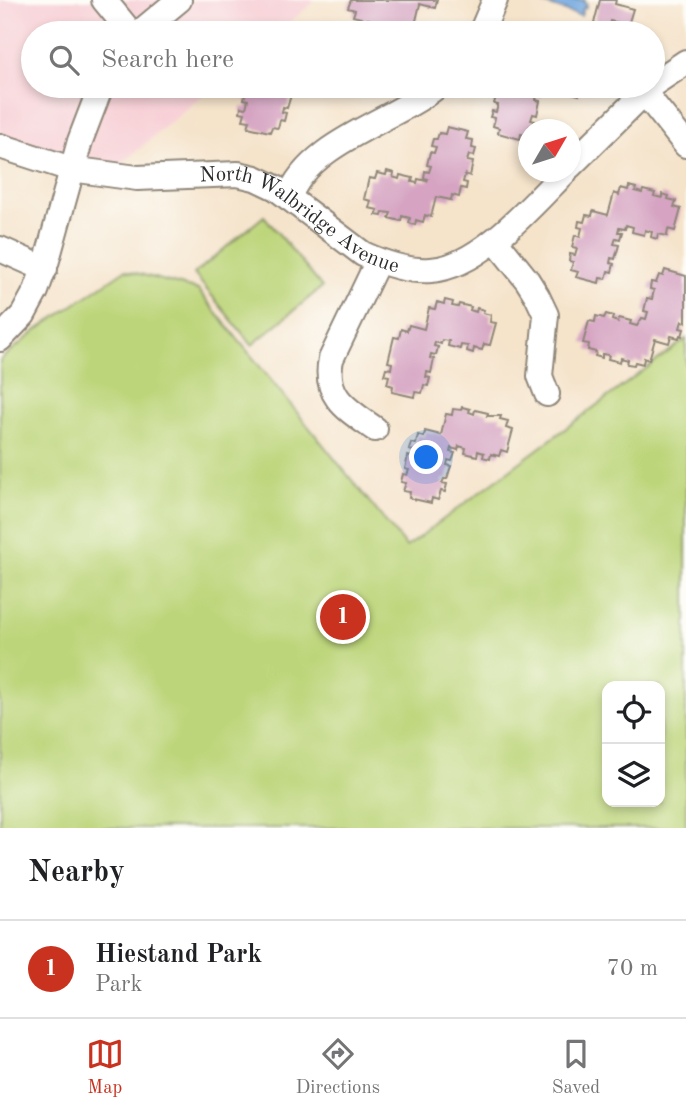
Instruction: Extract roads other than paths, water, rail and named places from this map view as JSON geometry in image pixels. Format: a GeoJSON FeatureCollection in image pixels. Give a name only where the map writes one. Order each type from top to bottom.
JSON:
{"type":"FeatureCollection","features":[{"type":"Feature","properties":{"kind":"street"},"geometry":{"type":"LineString","coordinates":[[104,0],[121,21]]}},
{"type":"Feature","properties":{"kind":"street"},"geometry":{"type":"LineString","coordinates":[[154,21],[179,0]]}},
{"type":"Feature","properties":{"kind":"street"},"geometry":{"type":"LineString","coordinates":[[486,21],[495,0]]}},
{"type":"Feature","properties":{"kind":"street"},"geometry":{"type":"LineString","coordinates":[[665,76],[686,62]]}},
{"type":"Feature","properties":{"kind":"street"},"geometry":{"type":"LineString","coordinates":[[0,339],[23,315],[45,269],[71,169],[96,98]]}},
{"type":"Feature","properties":{"kind":"street"},"geometry":{"type":"LineString","coordinates":[[289,198],[304,173],[328,152],[417,98]]}},
{"type":"Feature","properties":{"kind":"street"},"geometry":{"type":"LineString","coordinates":[[581,155],[638,98]]}},
{"type":"Feature","properties":{"kind":"street"},"geometry":{"type":"LineString","coordinates":[[656,98],[686,145]]}},
{"type":"Feature","properties":{"kind":"street","name":"North Walbridge Avenue"},"geometry":{"type":"LineString","coordinates":[[0,146],[71,169],[148,178],[238,174],[255,178],[276,188],[362,254],[378,261],[414,269],[443,268],[478,251],[495,240],[555,182]]}},
{"type":"Feature","properties":{"kind":"street"},"geometry":{"type":"LineString","coordinates":[[495,240],[532,288],[546,315],[540,376],[547,394]]}},
{"type":"Feature","properties":{"kind":"street"},"geometry":{"type":"LineString","coordinates":[[0,249],[45,269]]}},
{"type":"Feature","properties":{"kind":"street"},"geometry":{"type":"LineString","coordinates":[[375,429],[340,402],[331,385],[329,368],[378,261]]}},
{"type":"Feature","properties":{"kind":"water"},"geometry":{"type":"Polygon","coordinates":[[[545,0],[585,0],[584,3],[587,4],[581,16],[544,4],[545,0]]]}},
{"type":"Feature","properties":{"kind":"place","name":"Hiestand Park"},"geometry":{"type":"Point","coordinates":[343,617]}}]}
